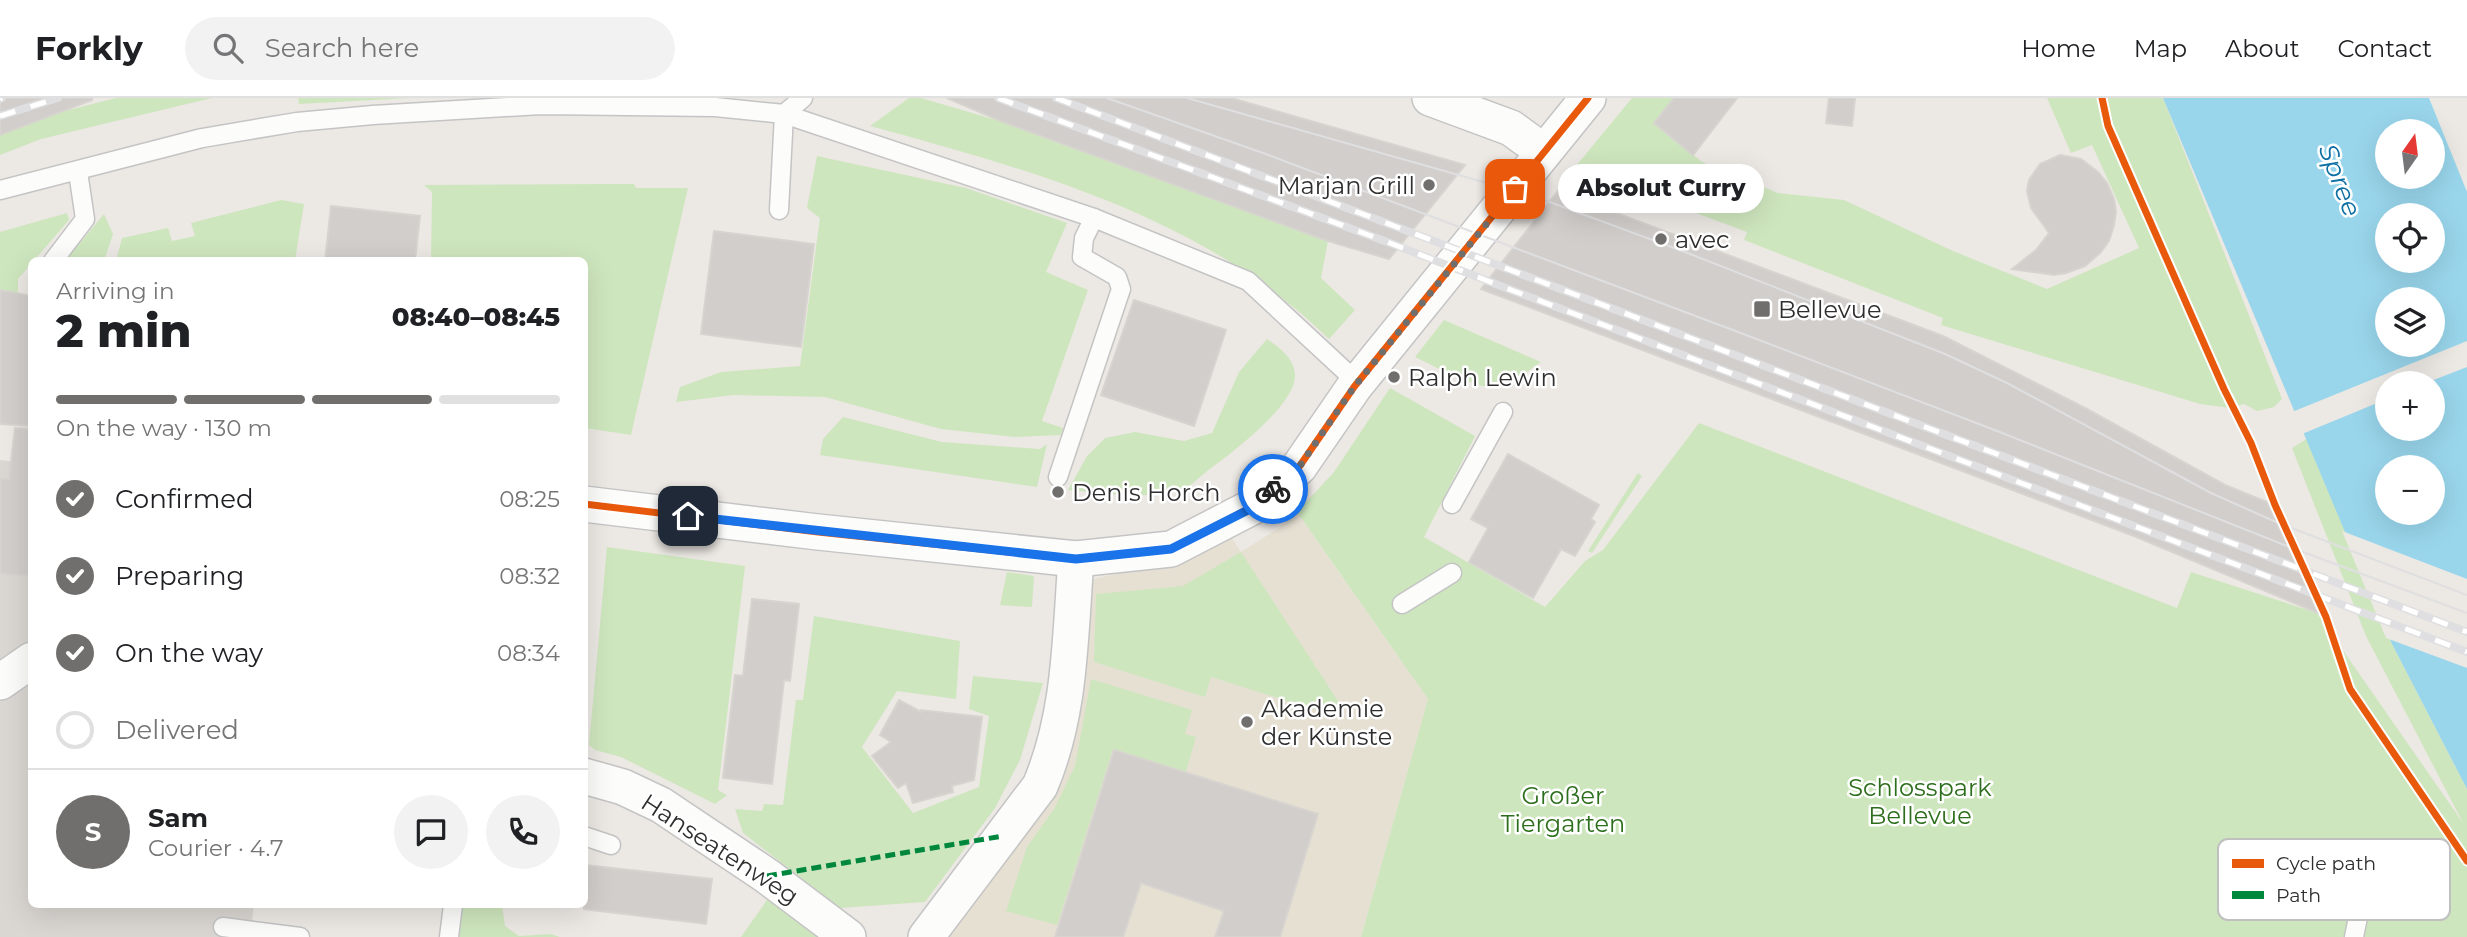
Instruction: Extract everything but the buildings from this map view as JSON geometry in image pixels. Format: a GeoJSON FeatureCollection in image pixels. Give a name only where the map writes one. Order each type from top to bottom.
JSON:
{"type":"FeatureCollection","features":[{"type":"Feature","properties":{"kind":"street"},"geometry":{"type":"LineString","coordinates":[[1430,98],[1511,128],[1544,152]]}},
{"type":"Feature","properties":{"kind":"street"},"geometry":{"type":"LineString","coordinates":[[588,504],[1076,559],[1171,549],[1252,508],[1299,467],[1358,383],[1588,98]]}},
{"type":"Feature","properties":{"kind":"street"},"geometry":{"type":"LineString","coordinates":[[926,937],[1040,786],[1051,759],[1069,676],[1076,559]]}},
{"type":"Feature","properties":{"kind":"street"},"geometry":{"type":"LineString","coordinates":[[0,682],[28,663]]}},
{"type":"Feature","properties":{"kind":"street","name":"Hanseatenweg"},"geometry":{"type":"LineString","coordinates":[[588,777],[623,787],[661,805],[767,876],[848,937]]}},
{"type":"Feature","properties":{"kind":"lane"},"geometry":{"type":"LineString","coordinates":[[762,98],[784,114]]}},
{"type":"Feature","properties":{"kind":"lane"},"geometry":{"type":"LineString","coordinates":[[779,209],[784,114],[803,98]]}},
{"type":"Feature","properties":{"kind":"lane"},"geometry":{"type":"LineString","coordinates":[[0,190],[202,138],[298,122],[541,105],[715,107],[784,114],[1094,219],[1248,281],[1358,383]]}},
{"type":"Feature","properties":{"kind":"lane"},"geometry":{"type":"LineString","coordinates":[[56,257],[85,219],[78,172]]}},
{"type":"Feature","properties":{"kind":"lane"},"geometry":{"type":"LineString","coordinates":[[1058,477],[1121,289],[1117,277],[1082,257],[1084,238],[1094,219]]}},
{"type":"Feature","properties":{"kind":"lane"},"geometry":{"type":"LineString","coordinates":[[1451,504],[1503,412]]}},
{"type":"Feature","properties":{"kind":"lane"},"geometry":{"type":"LineString","coordinates":[[1402,604],[1452,573]]}},
{"type":"Feature","properties":{"kind":"lane"},"geometry":{"type":"LineString","coordinates":[[588,837],[611,845]]}},
{"type":"Feature","properties":{"kind":"lane"},"geometry":{"type":"LineString","coordinates":[[449,937],[453,908]]}},
{"type":"Feature","properties":{"kind":"lane"},"geometry":{"type":"LineString","coordinates":[[223,927],[300,937]]}},
{"type":"Feature","properties":{"kind":"shaded area"},"geometry":{"type":"Polygon","coordinates":[[[0,460],[28,464],[28,908],[254,908],[250,937],[0,937],[0,460]]]}},
{"type":"Feature","properties":{"kind":"shaded area","name":"Akademie der Künste"},"geometry":{"type":"Polygon","coordinates":[[[1296,511],[1428,699],[1361,937],[942,937],[1043,805],[1089,580],[1186,558],[1231,537],[1241,552],[1282,526],[1296,511]]]}},
{"type":"Feature","properties":{"kind":"green space"},"geometry":{"type":"Polygon","coordinates":[[[116,98],[212,98],[41,139],[0,155],[0,135],[61,112],[116,98]]]}},
{"type":"Feature","properties":{"kind":"green space"},"geometry":{"type":"Polygon","coordinates":[[[298,98],[411,98],[299,104],[298,98]]]}},
{"type":"Feature","properties":{"kind":"green space"},"geometry":{"type":"Polygon","coordinates":[[[909,98],[921,98],[1003,122],[1328,241],[1321,278],[1355,310],[1329,339],[1281,297],[1228,261],[1172,230],[1054,181],[870,126],[909,98]]]}},
{"type":"Feature","properties":{"kind":"green space"},"geometry":{"type":"Polygon","coordinates":[[[1632,98],[1674,98],[1655,123],[1702,162],[1778,193],[1844,200],[1953,251],[2047,289],[2139,248],[2092,145],[2071,153],[2047,98],[2163,98],[2282,399],[2274,407],[2257,411],[2244,404],[2230,408],[2200,404],[1941,325],[1943,318],[1744,240],[1747,232],[1576,166],[1632,98]]]}},
{"type":"Feature","properties":{"kind":"green space"},"geometry":{"type":"Polygon","coordinates":[[[817,156],[966,188],[1067,223],[1046,272],[1088,290],[1042,421],[1063,428],[1061,435],[1015,437],[941,429],[825,397],[734,395],[676,402],[680,387],[721,372],[800,366],[820,218],[807,208],[817,156]]]}},
{"type":"Feature","properties":{"kind":"green space"},"geometry":{"type":"Polygon","coordinates":[[[634,184],[636,188],[688,188],[631,435],[588,428],[588,257],[431,257],[432,192],[424,185],[634,184]]]}},
{"type":"Feature","properties":{"kind":"green space"},"geometry":{"type":"Polygon","coordinates":[[[281,200],[304,204],[296,257],[117,257],[122,238],[168,228],[172,241],[195,236],[191,223],[281,200]]]}},
{"type":"Feature","properties":{"kind":"green space"},"geometry":{"type":"Polygon","coordinates":[[[67,213],[69,220],[37,257],[28,257],[28,267],[18,279],[18,294],[0,290],[0,232],[67,213]]]}},
{"type":"Feature","properties":{"kind":"green space"},"geometry":{"type":"Polygon","coordinates":[[[104,214],[113,234],[105,257],[68,257],[104,214]]]}},
{"type":"Feature","properties":{"kind":"green space"},"geometry":{"type":"Polygon","coordinates":[[[1444,320],[1541,362],[1503,387],[1483,386],[1459,378],[1415,357],[1444,320]]]}},
{"type":"Feature","properties":{"kind":"green space"},"geometry":{"type":"Polygon","coordinates":[[[1267,339],[1290,359],[1295,376],[1292,388],[1273,415],[1259,429],[1191,485],[1153,495],[1068,490],[1087,456],[1105,438],[1135,432],[1184,441],[1212,433],[1239,372],[1267,339]]]}},
{"type":"Feature","properties":{"kind":"green space"},"geometry":{"type":"Polygon","coordinates":[[[1390,388],[1475,436],[1424,537],[1545,607],[1585,561],[1603,550],[1699,423],[2177,608],[2191,572],[2317,613],[2463,823],[2366,636],[2292,448],[2308,438],[2392,644],[2467,789],[2467,937],[1361,937],[1428,699],[1297,512],[1334,472],[1390,388]]]}},
{"type":"Feature","properties":{"kind":"green space"},"geometry":{"type":"Polygon","coordinates":[[[843,417],[942,442],[1040,449],[1047,444],[1037,487],[820,455],[823,439],[843,417]]]}},
{"type":"Feature","properties":{"kind":"green space"},"geometry":{"type":"Polygon","coordinates":[[[1638,473],[1642,476],[1592,553],[1588,551],[1638,473]]]}},
{"type":"Feature","properties":{"kind":"green space"},"geometry":{"type":"Polygon","coordinates":[[[607,547],[745,566],[718,790],[727,795],[715,804],[621,757],[595,750],[589,745],[607,547]]]}},
{"type":"Feature","properties":{"kind":"green space"},"geometry":{"type":"Polygon","coordinates":[[[1241,552],[1338,701],[1335,716],[1211,677],[1205,697],[1094,662],[1096,594],[1183,586],[1241,552]]]}},
{"type":"Feature","properties":{"kind":"green space"},"geometry":{"type":"Polygon","coordinates":[[[1007,572],[1034,576],[1032,607],[1000,605],[1007,572]]]}},
{"type":"Feature","properties":{"kind":"green space"},"geometry":{"type":"Polygon","coordinates":[[[814,616],[960,641],[956,699],[897,691],[862,747],[913,813],[979,787],[989,716],[969,709],[973,676],[1043,683],[1020,760],[995,808],[925,902],[840,908],[743,833],[735,809],[762,811],[764,804],[783,805],[796,700],[803,700],[814,616]]]}},
{"type":"Feature","properties":{"kind":"green space"},"geometry":{"type":"Polygon","coordinates":[[[1091,679],[1192,710],[1185,734],[1196,737],[1186,772],[1113,749],[1057,925],[1006,911],[1027,847],[1054,809],[1075,766],[1091,679]]]}},
{"type":"Feature","properties":{"kind":"green space"},"geometry":{"type":"Polygon","coordinates":[[[769,897],[821,937],[741,937],[769,897]]]}},
{"type":"Feature","properties":{"kind":"green space"},"geometry":{"type":"Polygon","coordinates":[[[446,908],[502,908],[505,926],[519,936],[551,934],[560,937],[441,937],[446,908]]]}},
{"type":"Feature","properties":{"kind":"water","name":"Spree"},"geometry":{"type":"Polygon","coordinates":[[[2163,98],[2429,98],[2437,119],[2375,119],[2375,189],[2445,189],[2445,138],[2467,192],[2467,789],[2392,644],[2163,98]]]}},
{"type":"Feature","properties":{"kind":"pier"},"geometry":{"type":"Polygon","coordinates":[[[2467,341],[2467,367],[2445,376],[2445,371],[2393,371],[2428,357],[2445,357],[2445,350],[2467,341]]]}},
{"type":"Feature","properties":{"kind":"pier"},"geometry":{"type":"Polygon","coordinates":[[[2375,378],[2375,404],[2302,434],[2292,412],[2375,378]]]}},
{"type":"Feature","properties":{"kind":"pier"},"geometry":{"type":"Polygon","coordinates":[[[2342,531],[2467,579],[2467,668],[2386,638],[2342,531]]]}},
{"type":"Feature","properties":{"kind":"tram line"},"geometry":{"type":"LineString","coordinates":[[1107,98],[1263,153],[1738,332],[2287,546],[2467,613]]}},
{"type":"Feature","properties":{"kind":"tram line"},"geometry":{"type":"LineString","coordinates":[[1187,98],[1536,197],[1685,252],[1945,354],[2007,383],[2211,493],[2276,522],[2467,595]]}},
{"type":"Feature","properties":{"kind":"railway"},"geometry":{"type":"LineString","coordinates":[[0,116],[58,98]]}},
{"type":"Feature","properties":{"kind":"railway"},"geometry":{"type":"LineString","coordinates":[[998,98],[1390,243],[2467,652]]}},
{"type":"Feature","properties":{"kind":"railway"},"geometry":{"type":"LineString","coordinates":[[1056,98],[2467,632]]}},
{"type":"Feature","properties":{"kind":"marked path"},"geometry":{"type":"LineString","coordinates":[[767,876],[1003,836]]}},
{"type":"Feature","properties":{"kind":"cycle path"},"geometry":{"type":"LineString","coordinates":[[588,504],[1076,559],[1171,549],[1252,507],[1299,467],[1354,387],[1588,98]]}},
{"type":"Feature","properties":{"kind":"cycle path"},"geometry":{"type":"LineString","coordinates":[[2102,98],[2108,126],[2326,617],[2350,689],[2467,861]]}},
{"type":"Feature","properties":{"kind":"way so far"},"geometry":{"type":"LineString","coordinates":[[1273,489],[1299,467],[1354,387],[1515,189]]}},
{"type":"Feature","properties":{"kind":"place","name":"Marjan Grill"},"geometry":{"type":"Point","coordinates":[1429,185]}},
{"type":"Feature","properties":{"kind":"place","name":"Absolut Curry"},"geometry":{"type":"Point","coordinates":[1515,189]}},
{"type":"Feature","properties":{"kind":"place","name":"avec"},"geometry":{"type":"Point","coordinates":[1661,239]}},
{"type":"Feature","properties":{"kind":"place","name":"Bellevue"},"geometry":{"type":"Point","coordinates":[1762,309]}},
{"type":"Feature","properties":{"kind":"place","name":"Ralph Lewin"},"geometry":{"type":"Point","coordinates":[1394,377]}},
{"type":"Feature","properties":{"kind":"place","name":"Denis Horch"},"geometry":{"type":"Point","coordinates":[1058,492]}},
{"type":"Feature","properties":{"kind":"place","name":"Akademie der Künste"},"geometry":{"type":"Point","coordinates":[1247,722]}},
{"type":"Feature","properties":{"kind":"route"},"geometry":{"type":"LineString","coordinates":[[688,516],[1076,559],[1171,549],[1252,508],[1273,489]]}},
{"type":"Feature","properties":{"kind":"park label","name":"Schlosspark Bellevue"},"geometry":{"type":"Point","coordinates":[1920,801]}},
{"type":"Feature","properties":{"kind":"park label","name":"Großer Tiergarten"},"geometry":{"type":"Point","coordinates":[1563,809]}}]}
